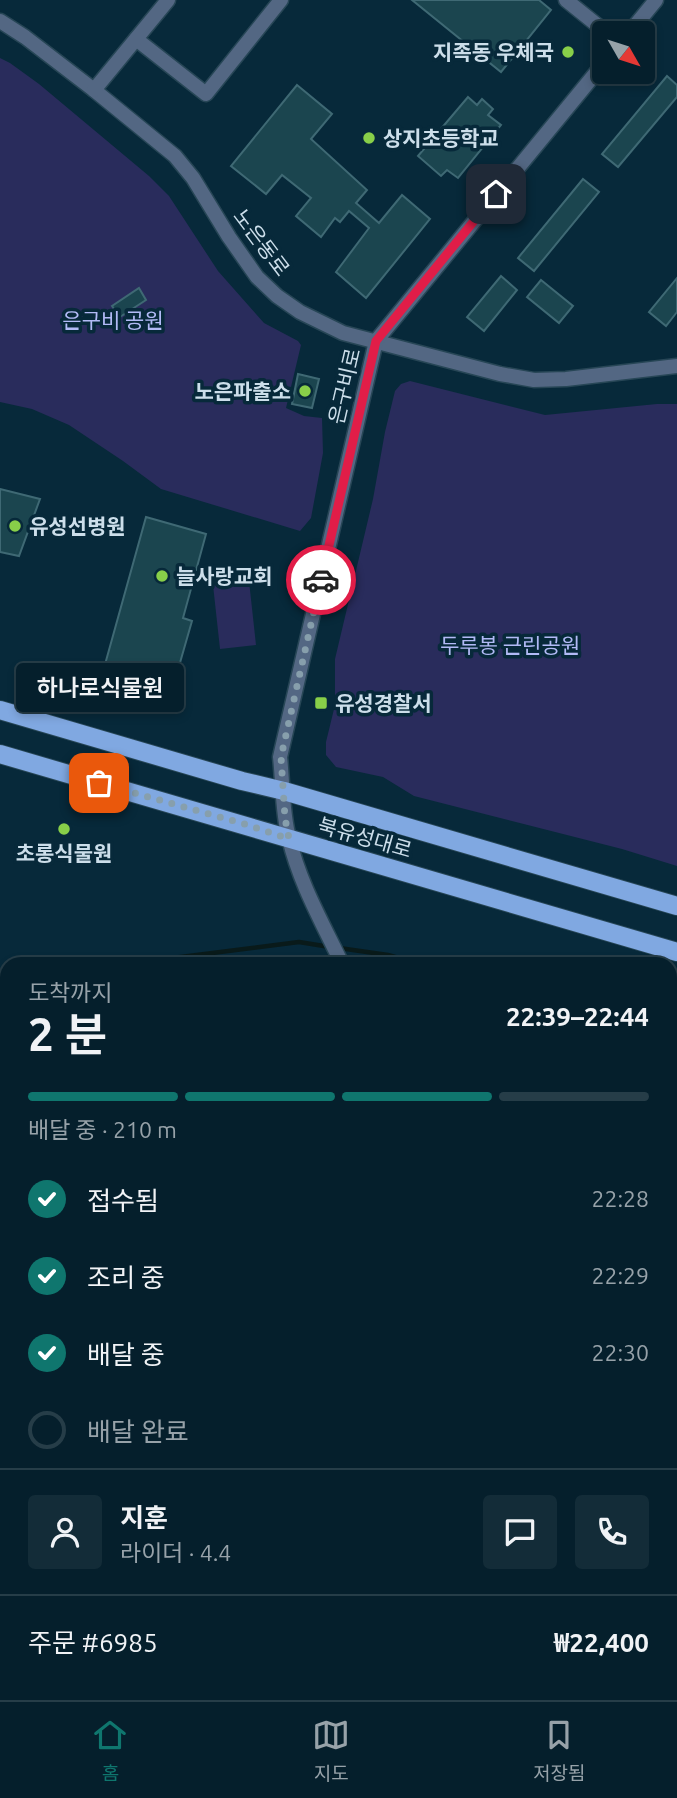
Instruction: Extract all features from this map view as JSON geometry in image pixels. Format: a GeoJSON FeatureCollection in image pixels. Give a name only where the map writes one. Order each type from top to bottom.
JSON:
{"type":"FeatureCollection","features":[{"type":"Feature","properties":{"kind":"main road","name":"북유성대로"},"geometry":{"type":"LineString","coordinates":[[0,710],[242,781],[284,790],[677,906]]}},
{"type":"Feature","properties":{"kind":"main road","name":"북유성대로"},"geometry":{"type":"LineString","coordinates":[[0,754],[677,952]]}},
{"type":"Feature","properties":{"kind":"street"},"geometry":{"type":"LineString","coordinates":[[94,90],[168,0]]}},
{"type":"Feature","properties":{"kind":"street"},"geometry":{"type":"LineString","coordinates":[[136,38],[206,94],[281,0]]}},
{"type":"Feature","properties":{"kind":"street"},"geometry":{"type":"LineString","coordinates":[[566,0],[592,21]]}},
{"type":"Feature","properties":{"kind":"street"},"geometry":{"type":"LineString","coordinates":[[639,21],[656,0]]}},
{"type":"Feature","properties":{"kind":"street","name":"노은동로"},"geometry":{"type":"LineString","coordinates":[[0,22],[25,37],[94,90],[174,156],[192,178],[257,277],[277,296],[300,312],[343,333],[500,374],[534,380],[566,379],[677,366]]}},
{"type":"Feature","properties":{"kind":"street","name":"은구비로"},"geometry":{"type":"LineString","coordinates":[[339,957],[299,871],[289,839],[281,757],[376,341],[592,78]]}},
{"type":"Feature","properties":{"kind":"green space","name":"은구비 공원"},"geometry":{"type":"Polygon","coordinates":[[[0,58],[39,84],[149,176],[169,196],[218,271],[264,323],[301,345],[286,408],[304,416],[322,418],[323,453],[311,518],[300,531],[161,489],[69,425],[32,409],[0,402],[0,58]]]}},
{"type":"Feature","properties":{"kind":"green space","name":"두루봉 근린공원"},"geometry":{"type":"Polygon","coordinates":[[[410,381],[545,415],[677,404],[677,866],[622,849],[414,796],[383,777],[336,767],[326,755],[326,742],[335,705],[335,659],[373,499],[385,432],[395,391],[401,384],[410,381]]]}},
{"type":"Feature","properties":{"kind":"green space"},"geometry":{"type":"Polygon","coordinates":[[[249,581],[256,645],[220,649],[213,585],[249,581]]]}},
{"type":"Feature","properties":{"kind":"building"},"geometry":{"type":"Polygon","coordinates":[[[412,0],[539,0],[551,10],[501,72],[412,0]]]}},
{"type":"Feature","properties":{"kind":"building"},"geometry":{"type":"Polygon","coordinates":[[[667,76],[677,85],[677,97],[618,167],[602,154],[667,76]]]}},
{"type":"Feature","properties":{"kind":"building"},"geometry":{"type":"Polygon","coordinates":[[[297,85],[332,114],[311,139],[367,190],[356,203],[379,223],[402,195],[430,219],[366,298],[336,272],[369,228],[349,211],[340,222],[335,218],[321,237],[296,216],[311,198],[282,175],[266,194],[231,166],[297,85]]]}},
{"type":"Feature","properties":{"kind":"building"},"geometry":{"type":"Polygon","coordinates":[[[468,97],[477,105],[482,99],[493,109],[488,115],[501,125],[458,178],[447,170],[441,176],[418,156],[468,97]]]}},
{"type":"Feature","properties":{"kind":"building"},"geometry":{"type":"Polygon","coordinates":[[[583,179],[599,192],[534,271],[518,258],[583,179]]]}},
{"type":"Feature","properties":{"kind":"building"},"geometry":{"type":"Polygon","coordinates":[[[501,276],[517,290],[484,331],[467,317],[501,276]]]}},
{"type":"Feature","properties":{"kind":"building"},"geometry":{"type":"Polygon","coordinates":[[[677,278],[677,312],[666,326],[649,312],[677,278]]]}},
{"type":"Feature","properties":{"kind":"building"},"geometry":{"type":"Polygon","coordinates":[[[541,280],[573,306],[559,323],[527,297],[541,280]]]}},
{"type":"Feature","properties":{"kind":"building"},"geometry":{"type":"Polygon","coordinates":[[[139,288],[146,300],[120,317],[112,306],[139,288]]]}},
{"type":"Feature","properties":{"kind":"building","name":"노은파출소"},"geometry":{"type":"Polygon","coordinates":[[[298,374],[319,379],[312,408],[292,404],[298,374]]]}},
{"type":"Feature","properties":{"kind":"building","name":"유성선병원"},"geometry":{"type":"Polygon","coordinates":[[[0,489],[40,499],[19,556],[0,552],[0,489]]]}},
{"type":"Feature","properties":{"kind":"building","name":"늘사랑교회"},"geometry":{"type":"Polygon","coordinates":[[[146,517],[206,534],[183,618],[192,621],[173,687],[104,668],[146,517]]]}},
{"type":"Feature","properties":{"kind":"waterway"},"geometry":{"type":"LineString","coordinates":[[180,957],[299,942],[330,947]]}},
{"type":"Feature","properties":{"kind":"waterway"},"geometry":{"type":"LineString","coordinates":[[339,948],[395,957]]}},
{"type":"Feature","properties":{"kind":"way so far"},"geometry":{"type":"LineString","coordinates":[[99,783],[289,839],[281,757],[321,580]]}},
{"type":"Feature","properties":{"kind":"place","name":"지족동 우체국"},"geometry":{"type":"Point","coordinates":[568,52]}},
{"type":"Feature","properties":{"kind":"place","name":"상지초등학교"},"geometry":{"type":"Point","coordinates":[369,138]}},
{"type":"Feature","properties":{"kind":"place","name":"노은파출소"},"geometry":{"type":"Point","coordinates":[305,391]}},
{"type":"Feature","properties":{"kind":"place","name":"유성선병원"},"geometry":{"type":"Point","coordinates":[15,526]}},
{"type":"Feature","properties":{"kind":"place","name":"늘사랑교회"},"geometry":{"type":"Point","coordinates":[162,576]}},
{"type":"Feature","properties":{"kind":"place","name":"유성경찰서"},"geometry":{"type":"Point","coordinates":[321,703]}},
{"type":"Feature","properties":{"kind":"place","name":"하나로식물원"},"geometry":{"type":"Point","coordinates":[99,783]}},
{"type":"Feature","properties":{"kind":"place","name":"초롱식물원"},"geometry":{"type":"Point","coordinates":[64,829]}},
{"type":"Feature","properties":{"kind":"route"},"geometry":{"type":"LineString","coordinates":[[321,580],[376,341],[496,194]]}}]}
